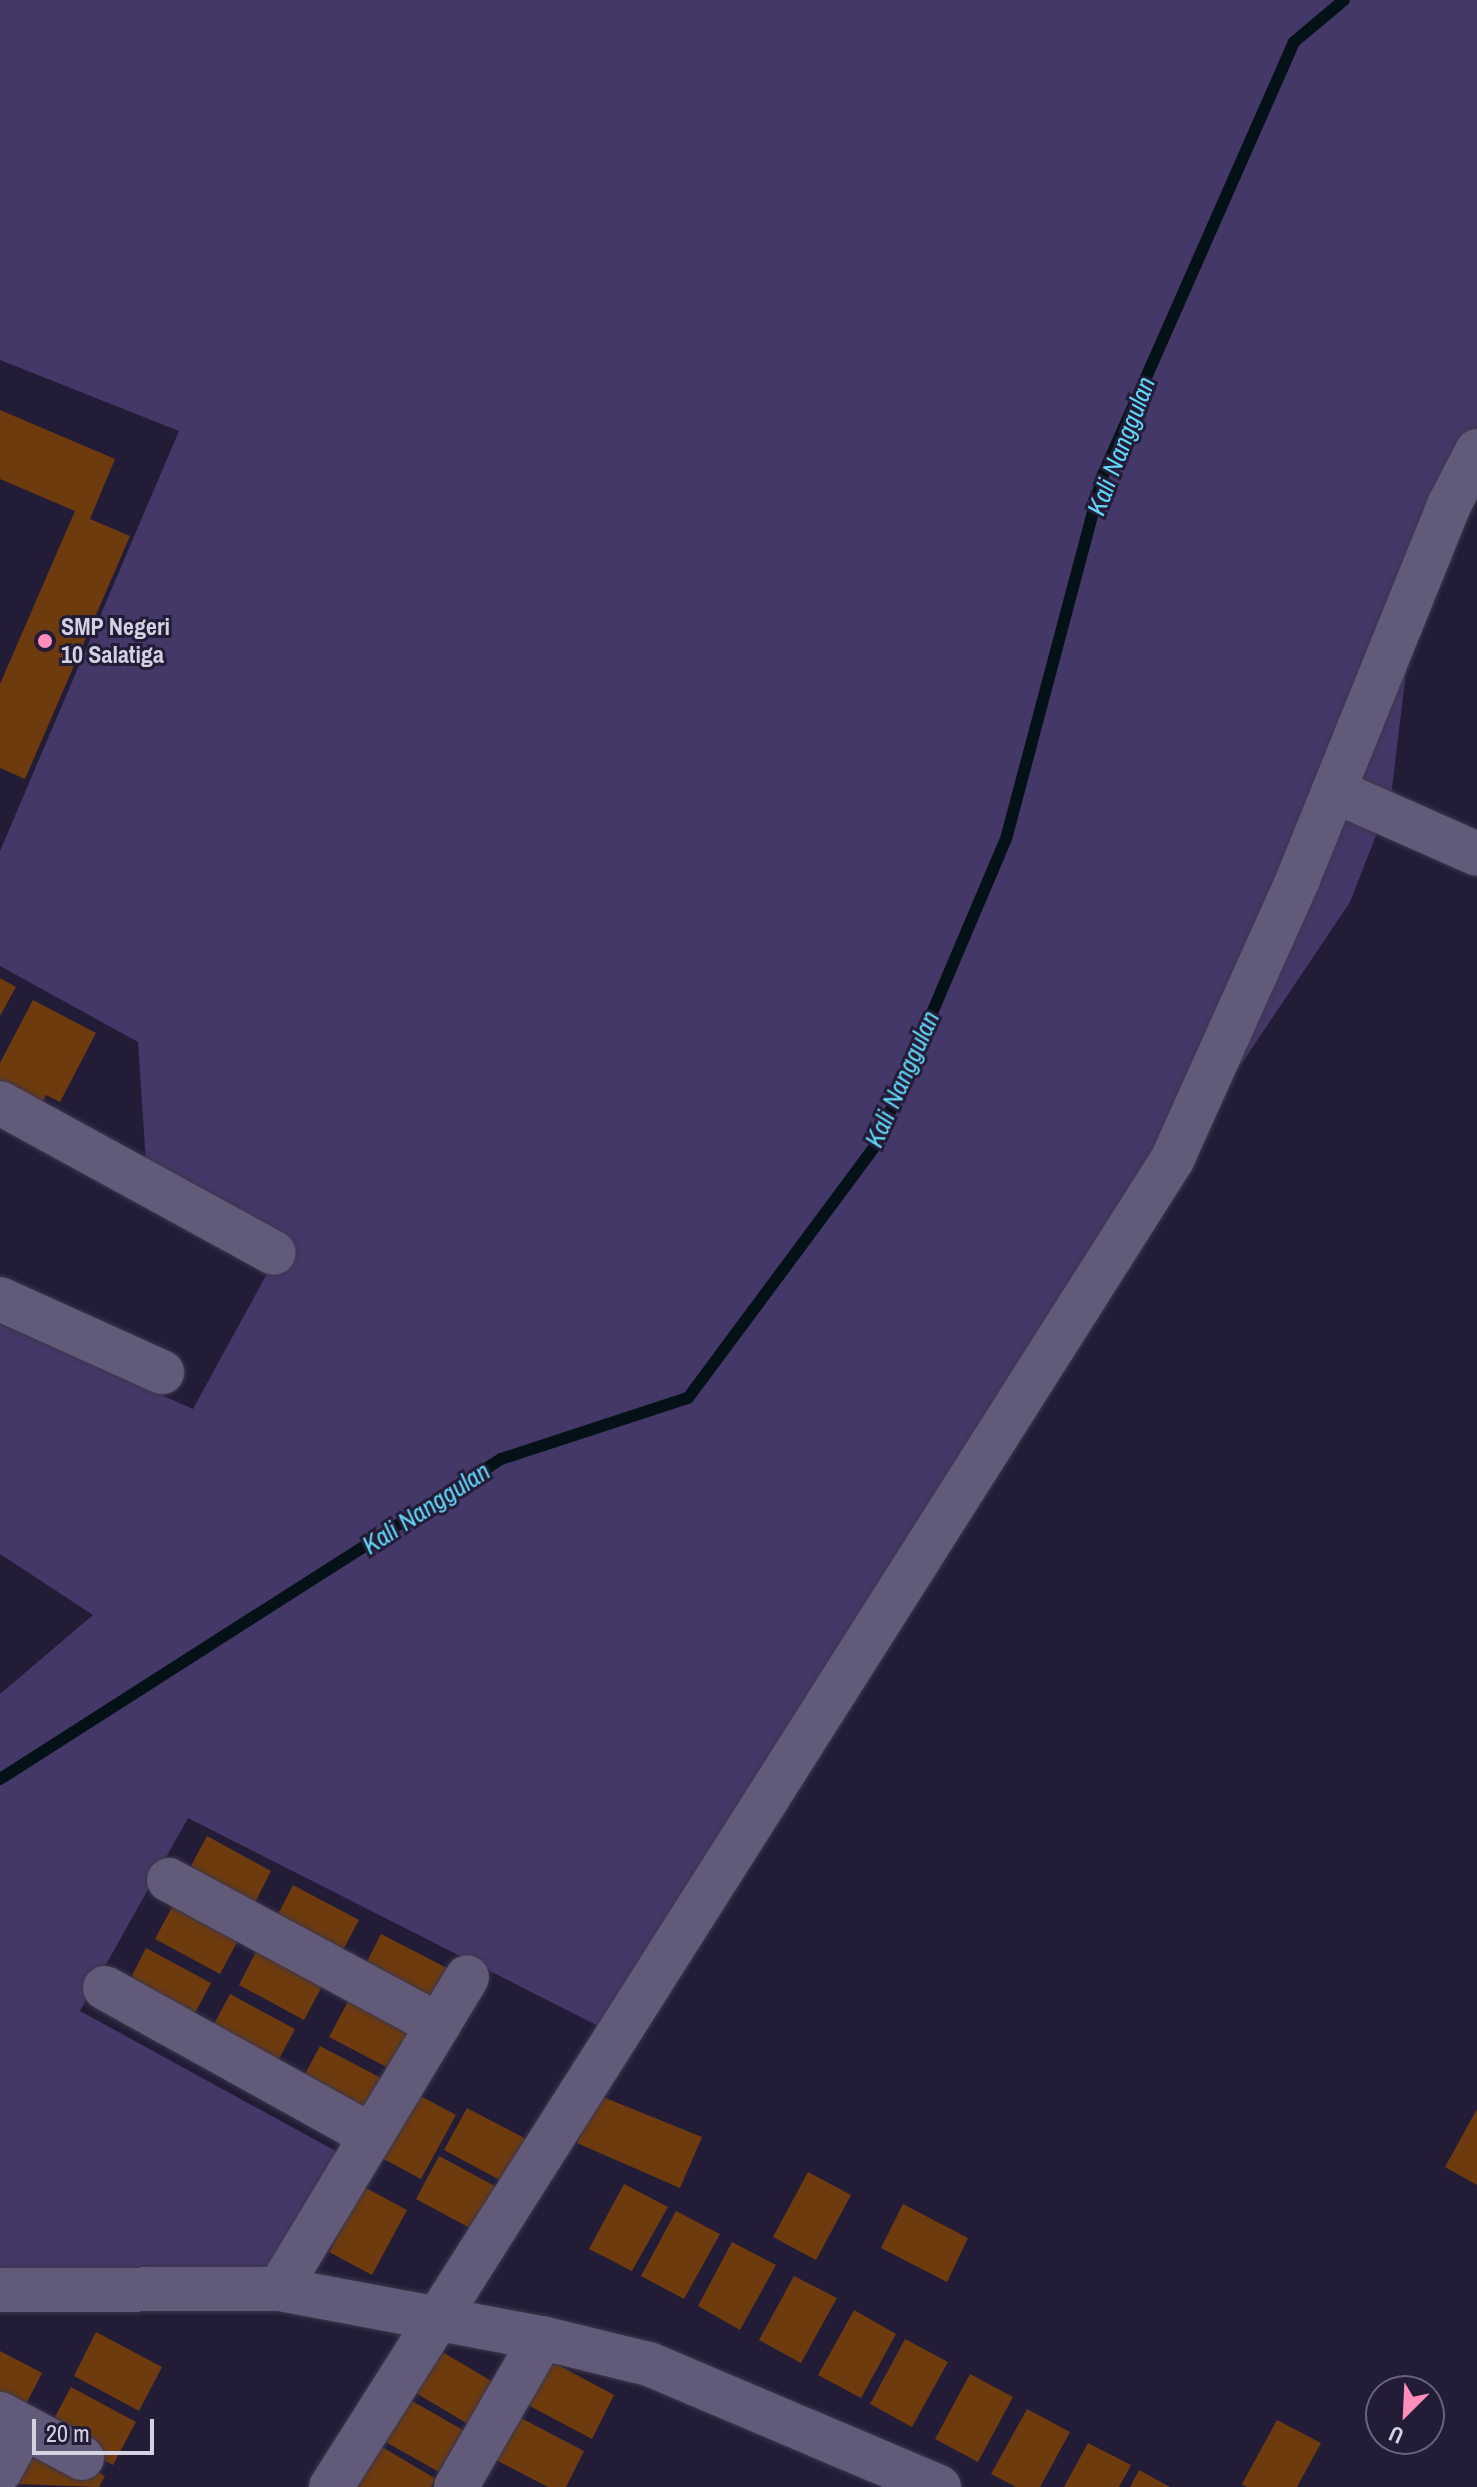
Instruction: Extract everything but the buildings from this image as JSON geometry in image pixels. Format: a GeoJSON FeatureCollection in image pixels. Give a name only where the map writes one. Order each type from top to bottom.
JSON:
{"type":"FeatureCollection","features":[{"type":"Feature","properties":{"kind":"street"},"geometry":{"type":"LineString","coordinates":[[331,2487],[435,2316],[614,2044],[1172,1160],[1335,791],[1449,505],[1477,451]]}},
{"type":"Feature","properties":{"kind":"street"},"geometry":{"type":"LineString","coordinates":[[1335,791],[1477,854]]}},
{"type":"Feature","properties":{"kind":"street"},"geometry":{"type":"LineString","coordinates":[[0,1103],[274,1253]]}},
{"type":"Feature","properties":{"kind":"street"},"geometry":{"type":"LineString","coordinates":[[0,1299],[162,1372]]}},
{"type":"Feature","properties":{"kind":"street"},"geometry":{"type":"LineString","coordinates":[[169,1880],[438,2025]]}},
{"type":"Feature","properties":{"kind":"street"},"geometry":{"type":"LineString","coordinates":[[279,2289],[467,1977]]}},
{"type":"Feature","properties":{"kind":"street"},"geometry":{"type":"LineString","coordinates":[[105,1988],[370,2135]]}},
{"type":"Feature","properties":{"kind":"street"},"geometry":{"type":"LineString","coordinates":[[0,2290],[279,2289],[542,2338],[649,2364],[939,2487]]}},
{"type":"Feature","properties":{"kind":"street"},"geometry":{"type":"LineString","coordinates":[[456,2487],[542,2338]]}},
{"type":"Feature","properties":{"kind":"street"},"geometry":{"type":"LineString","coordinates":[[0,2471],[12,2421],[82,2458]]}},
{"type":"Feature","properties":{"kind":"shaded area"},"geometry":{"type":"Polygon","coordinates":[[[0,0],[1477,0],[1477,470],[1423,530],[1391,797],[1350,902],[806,1713],[606,2030],[188,1818],[80,2011],[352,2160],[285,2279],[0,2283],[0,1694],[93,1615],[0,1554],[0,1324],[193,1409],[280,1250],[147,1179],[138,1042],[0,966],[0,851],[179,431],[0,360],[0,0]]]}},
{"type":"Feature","properties":{"kind":"waterway","name":"Kali Nanggulan"},"geometry":{"type":"LineString","coordinates":[[0,1779],[501,1459],[688,1398],[876,1145],[1006,839],[1103,475],[1294,42],[1344,0]]}},
{"type":"Feature","properties":{"kind":"place","name":"SMP Negeri 10 Salatiga"},"geometry":{"type":"Point","coordinates":[45,641]}}]}
